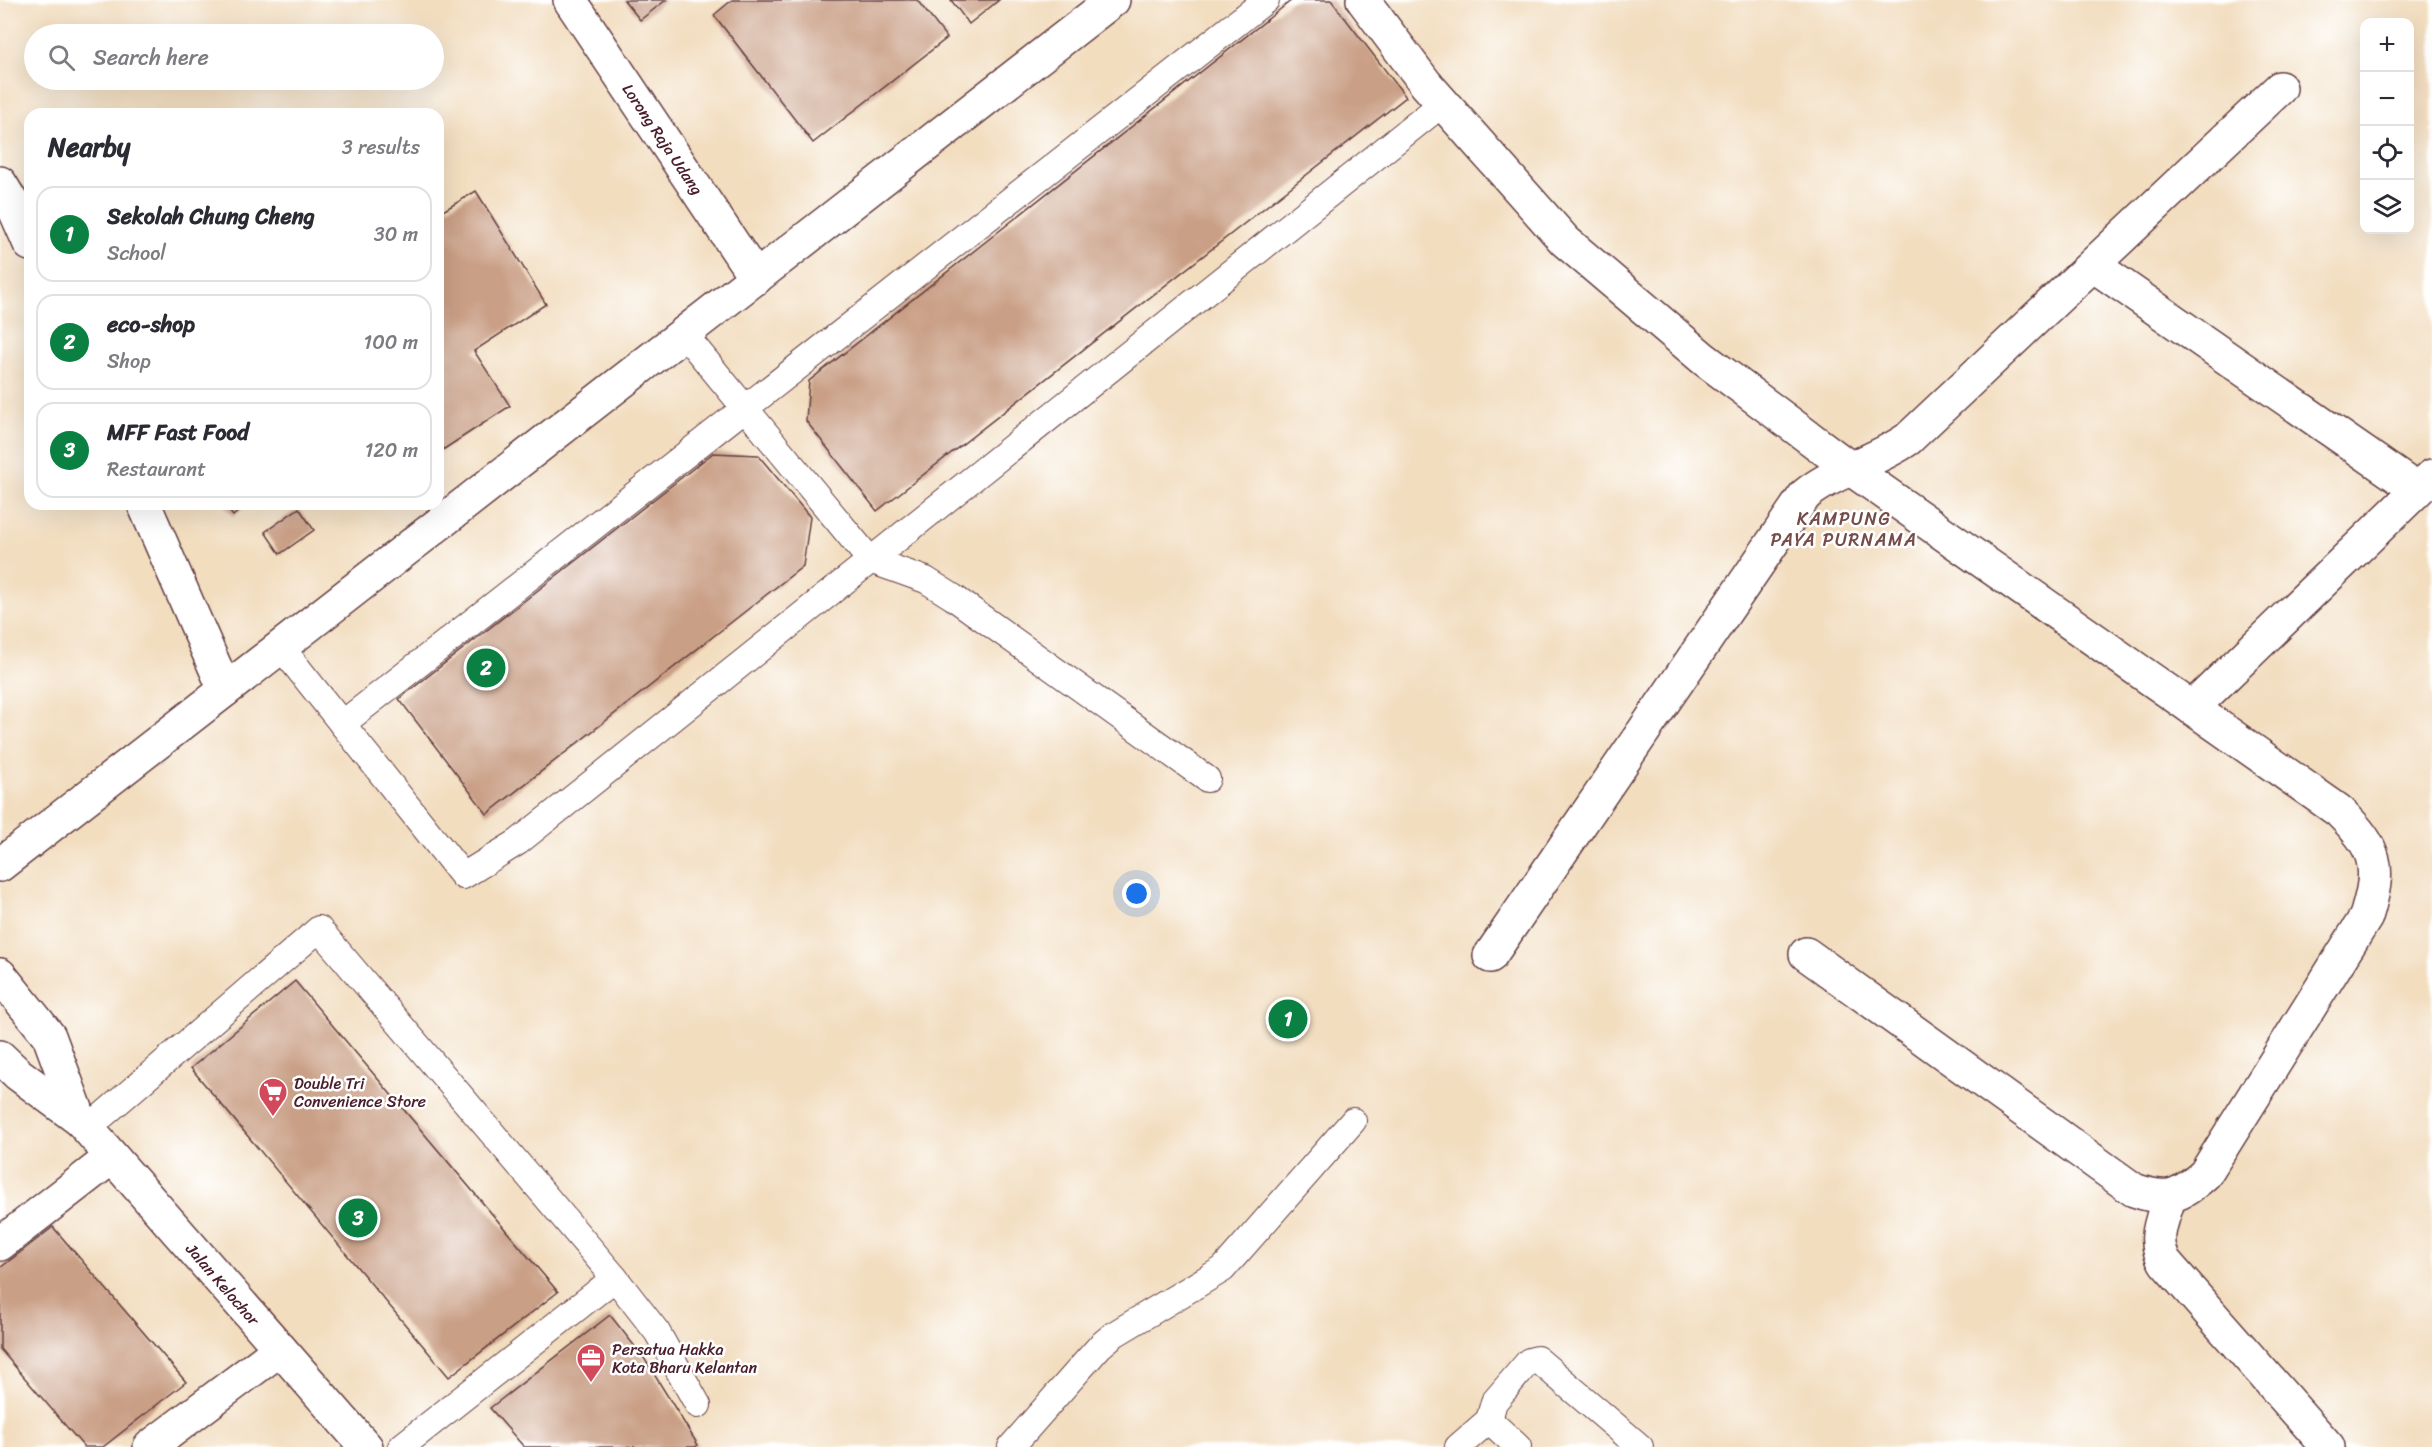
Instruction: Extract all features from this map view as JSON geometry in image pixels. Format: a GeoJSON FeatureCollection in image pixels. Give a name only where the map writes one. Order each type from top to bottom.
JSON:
{"type":"FeatureCollection","features":[{"type":"Feature","properties":{"kind":"street","name":"Lorong Raja Udang"},"geometry":{"type":"LineString","coordinates":[[570,0],[756,278]]}},
{"type":"Feature","properties":{"kind":"street"},"geometry":{"type":"LineString","coordinates":[[1,861],[281,647],[1113,0]]}},
{"type":"Feature","properties":{"kind":"street"},"geometry":{"type":"LineString","coordinates":[[1363,0],[1443,103],[1565,241],[1704,359],[1851,469],[2339,811],[2359,831],[2373,855],[2376,885],[2366,917],[2205,1174],[2187,1190],[2169,1198],[2134,1190],[1806,954]]}},
{"type":"Feature","properties":{"kind":"street"},"geometry":{"type":"LineString","coordinates":[[1490,956],[1805,495],[1822,481],[1886,454],[1908,439],[2280,88]]}},
{"type":"Feature","properties":{"kind":"street"},"geometry":{"type":"LineString","coordinates":[[0,183],[24,230]]}},
{"type":"Feature","properties":{"kind":"street"},"geometry":{"type":"LineString","coordinates":[[2093,264],[2424,483],[2192,708]]}},
{"type":"Feature","properties":{"kind":"street"},"geometry":{"type":"LineString","coordinates":[[147,510],[225,690]]}},
{"type":"Feature","properties":{"kind":"street","name":"Jalan Kelochor"},"geometry":{"type":"LineString","coordinates":[[0,975],[49,1036],[84,1124]]}},
{"type":"Feature","properties":{"kind":"street","name":"Jalan Kelochor"},"geometry":{"type":"LineString","coordinates":[[0,1057],[18,1074],[84,1124],[366,1447]]}},
{"type":"Feature","properties":{"kind":"street"},"geometry":{"type":"LineString","coordinates":[[0,1244],[112,1157]]}},
{"type":"Feature","properties":{"kind":"street"},"geometry":{"type":"LineString","coordinates":[[2169,1198],[2158,1236],[2158,1250],[2165,1262],[2328,1447]]}},
{"type":"Feature","properties":{"kind":"street"},"geometry":{"type":"LineString","coordinates":[[150,1447],[280,1349]]}},
{"type":"Feature","properties":{"kind":"lane"},"geometry":{"type":"LineString","coordinates":[[342,724],[1266,0]]}},
{"type":"Feature","properties":{"kind":"lane"},"geometry":{"type":"LineString","coordinates":[[281,647],[463,876],[518,842],[1443,103]]}},
{"type":"Feature","properties":{"kind":"lane"},"geometry":{"type":"LineString","coordinates":[[684,334],[870,560],[926,580],[953,597],[1207,779]]}},
{"type":"Feature","properties":{"kind":"lane"},"geometry":{"type":"LineString","coordinates":[[84,1124],[319,929],[615,1278],[657,1332],[698,1405]]}},
{"type":"Feature","properties":{"kind":"lane"},"geometry":{"type":"LineString","coordinates":[[1011,1447],[1100,1346],[1113,1335],[1223,1269],[1353,1121]]}},
{"type":"Feature","properties":{"kind":"lane"},"geometry":{"type":"LineString","coordinates":[[401,1447],[615,1278]]}},
{"type":"Feature","properties":{"kind":"lane"},"geometry":{"type":"LineString","coordinates":[[1458,1447],[1489,1420],[1494,1402],[1530,1361],[1537,1359],[1640,1447]]}},
{"type":"Feature","properties":{"kind":"lane"},"geometry":{"type":"LineString","coordinates":[[1489,1420],[1518,1447]]}},
{"type":"Feature","properties":{"kind":"building"},"geometry":{"type":"Polygon","coordinates":[[[624,0],[666,0],[640,20],[624,0]]]}},
{"type":"Feature","properties":{"kind":"building"},"geometry":{"type":"Polygon","coordinates":[[[732,0],[917,0],[947,38],[813,143],[714,15],[732,0]]]}},
{"type":"Feature","properties":{"kind":"building"},"geometry":{"type":"Polygon","coordinates":[[[951,0],[999,0],[969,24],[951,0]]]}},
{"type":"Feature","properties":{"kind":"building"},"geometry":{"type":"Polygon","coordinates":[[[1292,0],[1331,0],[1406,97],[877,511],[806,421],[809,381],[1292,0]]]}},
{"type":"Feature","properties":{"kind":"building"},"geometry":{"type":"Polygon","coordinates":[[[476,191],[546,304],[474,351],[510,406],[444,449],[444,210],[476,191]]]}},
{"type":"Feature","properties":{"kind":"building"},"geometry":{"type":"Polygon","coordinates":[[[713,453],[758,455],[810,517],[803,566],[487,814],[399,699],[713,453]]]}},
{"type":"Feature","properties":{"kind":"building"},"geometry":{"type":"Polygon","coordinates":[[[228,510],[240,510],[233,516],[228,510]]]}},
{"type":"Feature","properties":{"kind":"building"},"geometry":{"type":"Polygon","coordinates":[[[296,510],[300,510],[314,530],[280,554],[265,532],[296,510]]]}},
{"type":"Feature","properties":{"kind":"building"},"geometry":{"type":"Polygon","coordinates":[[[295,981],[558,1292],[449,1377],[191,1068],[295,981]]]}},
{"type":"Feature","properties":{"kind":"building"},"geometry":{"type":"Polygon","coordinates":[[[53,1227],[186,1382],[103,1447],[84,1447],[0,1349],[0,1268],[53,1227]]]}},
{"type":"Feature","properties":{"kind":"building","name":"Persatua Hakka Kota Bharu Kelantan"},"geometry":{"type":"Polygon","coordinates":[[[610,1315],[644,1358],[698,1445],[695,1447],[524,1447],[490,1408],[610,1315]]]}},
{"type":"Feature","properties":{"kind":"place","name":"eco-shop"},"geometry":{"type":"Point","coordinates":[486,668]}},
{"type":"Feature","properties":{"kind":"place","name":"Sekolah Chung Cheng"},"geometry":{"type":"Point","coordinates":[1288,1019]}},
{"type":"Feature","properties":{"kind":"place","name":"Double Tri Convenience Store"},"geometry":{"type":"Point","coordinates":[273,1118]}},
{"type":"Feature","properties":{"kind":"place","name":"MFF Fast Food"},"geometry":{"type":"Point","coordinates":[358,1218]}},
{"type":"Feature","properties":{"kind":"place","name":"Persatua Hakka Kota Bharu Kelantan"},"geometry":{"type":"Point","coordinates":[591,1384]}},
{"type":"Feature","properties":{"kind":"district","name":"KAMPUNG PAYA PURNAMA"},"geometry":{"type":"Point","coordinates":[1844,529]}}]}
